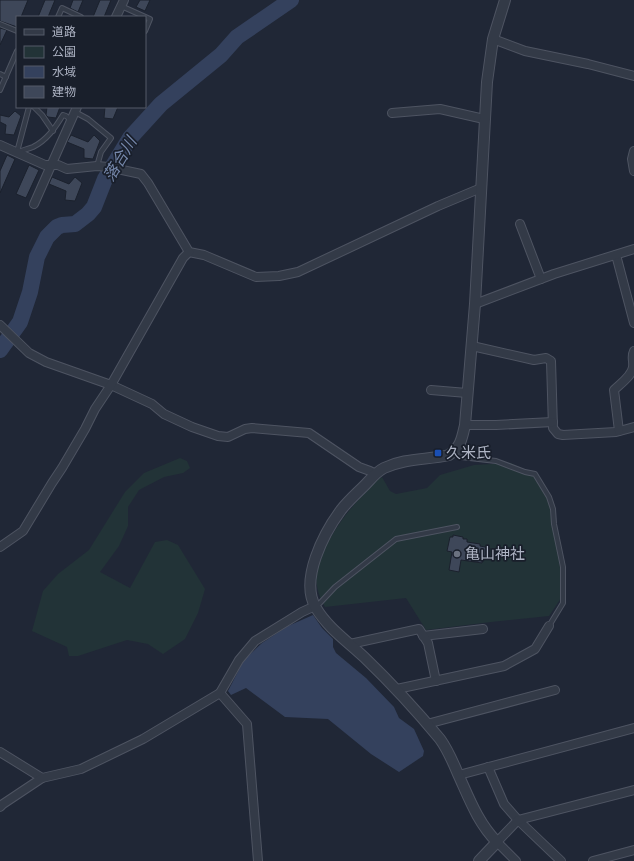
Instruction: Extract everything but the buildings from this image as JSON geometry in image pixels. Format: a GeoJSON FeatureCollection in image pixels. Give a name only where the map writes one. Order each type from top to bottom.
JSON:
{"type":"FeatureCollection","features":[{"type":"Feature","properties":{"kind":"street"},"geometry":{"type":"LineString","coordinates":[[504,0],[493,39],[487,82],[475,304],[465,425],[462,440],[455,451],[449,455],[404,460],[383,468],[376,474],[341,510],[316,557],[310,584],[314,606],[329,627],[350,644],[397,689],[441,741],[449,753],[481,822],[497,842],[516,861]]}},
{"type":"Feature","properties":{"kind":"street"},"geometry":{"type":"LineString","coordinates":[[116,16],[122,3]]}},
{"type":"Feature","properties":{"kind":"street"},"geometry":{"type":"LineString","coordinates":[[493,39],[525,51],[588,64],[634,76]]}},
{"type":"Feature","properties":{"kind":"street"},"geometry":{"type":"LineString","coordinates":[[392,113],[440,109],[484,119]]}},
{"type":"Feature","properties":{"kind":"street"},"geometry":{"type":"LineString","coordinates":[[34,204],[74,113]]}},
{"type":"Feature","properties":{"kind":"street"},"geometry":{"type":"LineString","coordinates":[[0,145],[45,165],[58,165],[67,169],[97,166],[108,167],[141,174],[148,183],[189,252],[204,256],[256,277],[279,276],[298,272],[438,206],[481,188]]}},
{"type":"Feature","properties":{"kind":"street"},"geometry":{"type":"LineString","coordinates":[[634,151],[632,159],[634,171]]}},
{"type":"Feature","properties":{"kind":"street"},"geometry":{"type":"LineString","coordinates":[[520,224],[541,279]]}},
{"type":"Feature","properties":{"kind":"street"},"geometry":{"type":"LineString","coordinates":[[475,304],[541,279],[634,249]]}},
{"type":"Feature","properties":{"kind":"street"},"geometry":{"type":"LineString","coordinates":[[0,547],[23,531],[62,468],[95,409],[111,385],[184,258],[189,252]]}},
{"type":"Feature","properties":{"kind":"street"},"geometry":{"type":"LineString","coordinates":[[616,255],[634,323]]}},
{"type":"Feature","properties":{"kind":"street"},"geometry":{"type":"LineString","coordinates":[[0,325],[29,353],[46,362],[111,385],[152,404],[164,414],[192,427],[218,436],[228,437],[245,429],[252,428],[309,433],[359,467],[376,474]]}},
{"type":"Feature","properties":{"kind":"street"},"geometry":{"type":"LineString","coordinates":[[472,346],[534,360],[546,358],[551,361],[553,428],[558,434],[563,435],[618,431],[634,427]]}},
{"type":"Feature","properties":{"kind":"street"},"geometry":{"type":"LineString","coordinates":[[618,431],[614,390],[633,370],[632,354],[634,351]]}},
{"type":"Feature","properties":{"kind":"street"},"geometry":{"type":"LineString","coordinates":[[431,390],[468,393]]}},
{"type":"Feature","properties":{"kind":"street"},"geometry":{"type":"LineString","coordinates":[[465,425],[553,422]]}},
{"type":"Feature","properties":{"kind":"street"},"geometry":{"type":"LineString","coordinates":[[0,807],[42,778],[81,769],[143,739],[220,693],[238,660],[255,641],[314,606]]}},
{"type":"Feature","properties":{"kind":"street"},"geometry":{"type":"LineString","coordinates":[[397,689],[504,666],[535,649],[549,626]]}},
{"type":"Feature","properties":{"kind":"street"},"geometry":{"type":"LineString","coordinates":[[350,644],[419,629],[428,643],[436,681]]}},
{"type":"Feature","properties":{"kind":"street"},"geometry":{"type":"LineString","coordinates":[[423,636],[483,629]]}},
{"type":"Feature","properties":{"kind":"street"},"geometry":{"type":"LineString","coordinates":[[427,724],[555,690]]}},
{"type":"Feature","properties":{"kind":"street"},"geometry":{"type":"LineString","coordinates":[[220,693],[246,724],[258,861]]}},
{"type":"Feature","properties":{"kind":"street"},"geometry":{"type":"LineString","coordinates":[[459,774],[634,728]]}},
{"type":"Feature","properties":{"kind":"street"},"geometry":{"type":"LineString","coordinates":[[0,752],[42,778]]}},
{"type":"Feature","properties":{"kind":"street"},"geometry":{"type":"LineString","coordinates":[[488,767],[504,804],[518,820],[561,861]]}},
{"type":"Feature","properties":{"kind":"street"},"geometry":{"type":"LineString","coordinates":[[479,861],[518,820],[634,790]]}},
{"type":"Feature","properties":{"kind":"street"},"geometry":{"type":"LineString","coordinates":[[593,861],[634,850]]}},
{"type":"Feature","properties":{"kind":"lane"},"geometry":{"type":"LineString","coordinates":[[122,3],[145,16]]}},
{"type":"Feature","properties":{"kind":"lane"},"geometry":{"type":"LineString","coordinates":[[58,16],[62,8],[79,16]]}},
{"type":"Feature","properties":{"kind":"lane"},"geometry":{"type":"LineString","coordinates":[[146,17],[150,19],[146,29]]}},
{"type":"Feature","properties":{"kind":"lane"},"geometry":{"type":"LineString","coordinates":[[0,24],[16,31]]}},
{"type":"Feature","properties":{"kind":"lane"},"geometry":{"type":"LineString","coordinates":[[0,90],[16,53]]}},
{"type":"Feature","properties":{"kind":"lane"},"geometry":{"type":"LineString","coordinates":[[0,74],[6,77]]}},
{"type":"Feature","properties":{"kind":"lane"},"geometry":{"type":"LineString","coordinates":[[17,152],[29,108]]}},
{"type":"Feature","properties":{"kind":"lane"},"geometry":{"type":"LineString","coordinates":[[35,108],[42,114],[53,131]]}},
{"type":"Feature","properties":{"kind":"lane"},"geometry":{"type":"LineString","coordinates":[[17,152],[33,147],[45,140],[53,131],[63,115],[74,113],[88,119],[101,128],[111,138],[101,152],[97,166]]}},
{"type":"Feature","properties":{"kind":"lane"},"geometry":{"type":"LineString","coordinates":[[462,440],[461,457],[496,462],[535,474],[549,497],[553,509],[554,524],[563,568],[563,604],[549,626]]}},
{"type":"Feature","properties":{"kind":"lane"},"geometry":{"type":"LineString","coordinates":[[314,606],[320,603],[335,587],[396,539],[457,527]]}},
{"type":"Feature","properties":{"kind":"green space"},"geometry":{"type":"Polygon","coordinates":[[[180,458],[187,461],[190,468],[183,473],[164,477],[139,490],[128,507],[128,526],[119,546],[100,572],[130,588],[155,542],[167,540],[178,545],[205,589],[198,613],[185,639],[163,654],[148,644],[127,640],[78,656],[69,656],[67,647],[32,631],[43,591],[58,574],[89,550],[125,492],[144,473],[180,458]]]}},
{"type":"Feature","properties":{"kind":"green space"},"geometry":{"type":"Polygon","coordinates":[[[511,463],[533,474],[547,495],[555,520],[560,568],[561,598],[549,616],[426,630],[406,598],[325,607],[318,592],[316,575],[319,563],[329,540],[343,518],[377,480],[382,477],[390,491],[396,494],[427,488],[440,475],[474,465],[511,463]]]}},
{"type":"Feature","properties":{"kind":"water"},"geometry":{"type":"Polygon","coordinates":[[[313,615],[322,628],[333,639],[333,647],[336,653],[366,678],[394,707],[399,718],[414,729],[424,751],[423,756],[399,772],[371,754],[328,719],[285,717],[246,688],[231,695],[228,691],[244,660],[262,643],[288,626],[313,615]]]}},
{"type":"Feature","properties":{"kind":"waterway","name":"落合川"},"geometry":{"type":"LineString","coordinates":[[0,350],[20,322],[30,292],[37,257],[47,237],[57,227],[75,224],[88,214],[94,207],[105,179],[130,138],[161,104],[221,55],[237,37],[291,0]]}},
{"type":"Feature","properties":{"kind":"place","name":"久米氏"},"geometry":{"type":"Point","coordinates":[438,453]}},
{"type":"Feature","properties":{"kind":"place","name":"亀山神社"},"geometry":{"type":"Point","coordinates":[457,554]}}]}
